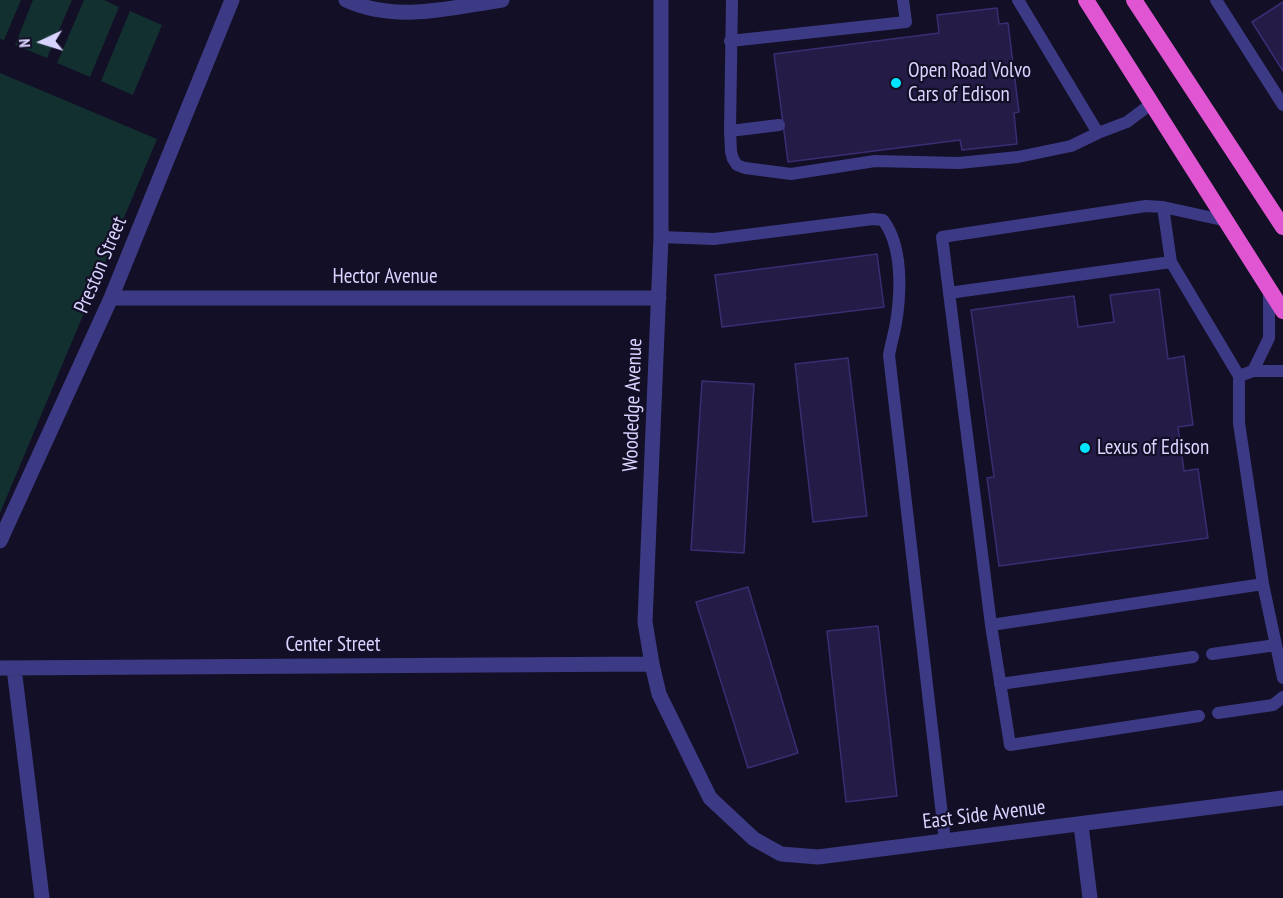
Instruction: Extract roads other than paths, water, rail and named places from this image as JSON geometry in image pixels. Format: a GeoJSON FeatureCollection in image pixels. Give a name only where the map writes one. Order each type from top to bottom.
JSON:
{"type":"FeatureCollection","features":[{"type":"Feature","properties":{"kind":"highway"},"geometry":{"type":"LineString","coordinates":[[1086,0],[1283,311]]}},
{"type":"Feature","properties":{"kind":"highway"},"geometry":{"type":"LineString","coordinates":[[1134,0],[1283,227]]}},
{"type":"Feature","properties":{"kind":"street","name":"Preston Street"},"geometry":{"type":"LineString","coordinates":[[0,541],[111,298],[232,0]]}},
{"type":"Feature","properties":{"kind":"street"},"geometry":{"type":"LineString","coordinates":[[345,0],[387,12],[419,13],[502,0]]}},
{"type":"Feature","properties":{"kind":"street","name":"Woodedge Avenue"},"geometry":{"type":"LineString","coordinates":[[661,0],[661,237],[645,621],[659,694],[710,798]]}},
{"type":"Feature","properties":{"kind":"street","name":"Hector Avenue"},"geometry":{"type":"LineString","coordinates":[[111,298],[659,298]]}},
{"type":"Feature","properties":{"kind":"street","name":"Center Street"},"geometry":{"type":"LineString","coordinates":[[7,668],[652,664]]}},
{"type":"Feature","properties":{"kind":"street"},"geometry":{"type":"LineString","coordinates":[[7,668],[42,898]]}},
{"type":"Feature","properties":{"kind":"street","name":"East Side Avenue"},"geometry":{"type":"LineString","coordinates":[[710,798],[754,839],[781,854],[818,857],[1283,798]]}},
{"type":"Feature","properties":{"kind":"street"},"geometry":{"type":"LineString","coordinates":[[1081,825],[1090,898]]}},
{"type":"Feature","properties":{"kind":"lane"},"geometry":{"type":"LineString","coordinates":[[732,0],[731,152],[737,165],[745,168],[791,174],[875,161],[958,163],[1018,157],[1071,146],[1127,122],[1151,104]]}},
{"type":"Feature","properties":{"kind":"lane"},"geometry":{"type":"LineString","coordinates":[[730,41],[906,22],[903,0]]}},
{"type":"Feature","properties":{"kind":"lane"},"geometry":{"type":"LineString","coordinates":[[1018,0],[1098,133]]}},
{"type":"Feature","properties":{"kind":"lane"},"geometry":{"type":"LineString","coordinates":[[1216,0],[1283,105]]}},
{"type":"Feature","properties":{"kind":"lane"},"geometry":{"type":"LineString","coordinates":[[730,131],[779,125]]}},
{"type":"Feature","properties":{"kind":"lane"},"geometry":{"type":"LineString","coordinates":[[1199,716],[1010,745],[991,625],[942,237],[1146,206],[1163,207],[1227,220]]}},
{"type":"Feature","properties":{"kind":"lane"},"geometry":{"type":"LineString","coordinates":[[1163,207],[1171,262],[1239,376],[1239,423],[1263,584],[1283,678]]}},
{"type":"Feature","properties":{"kind":"lane"},"geometry":{"type":"LineString","coordinates":[[661,237],[714,239],[873,219],[883,220],[891,230],[896,252],[899,291],[896,325],[889,356],[945,841]]}},
{"type":"Feature","properties":{"kind":"lane"},"geometry":{"type":"LineString","coordinates":[[950,293],[1171,262]]}},
{"type":"Feature","properties":{"kind":"lane"},"geometry":{"type":"LineString","coordinates":[[1253,371],[1269,338],[1269,290]]}},
{"type":"Feature","properties":{"kind":"lane"},"geometry":{"type":"LineString","coordinates":[[1239,376],[1253,371],[1283,372]]}},
{"type":"Feature","properties":{"kind":"lane"},"geometry":{"type":"LineString","coordinates":[[991,625],[1263,584]]}},
{"type":"Feature","properties":{"kind":"lane"},"geometry":{"type":"LineString","coordinates":[[1212,654],[1276,645]]}},
{"type":"Feature","properties":{"kind":"lane"},"geometry":{"type":"LineString","coordinates":[[1000,684],[1193,657]]}},
{"type":"Feature","properties":{"kind":"lane"},"geometry":{"type":"LineString","coordinates":[[1218,713],[1273,705],[1283,697]]}},
{"type":"Feature","properties":{"kind":"place","name":"Open Road Volvo Cars of Edison"},"geometry":{"type":"Point","coordinates":[896,83]}},
{"type":"Feature","properties":{"kind":"place","name":"Lexus of Edison"},"geometry":{"type":"Point","coordinates":[1085,448]}}]}
